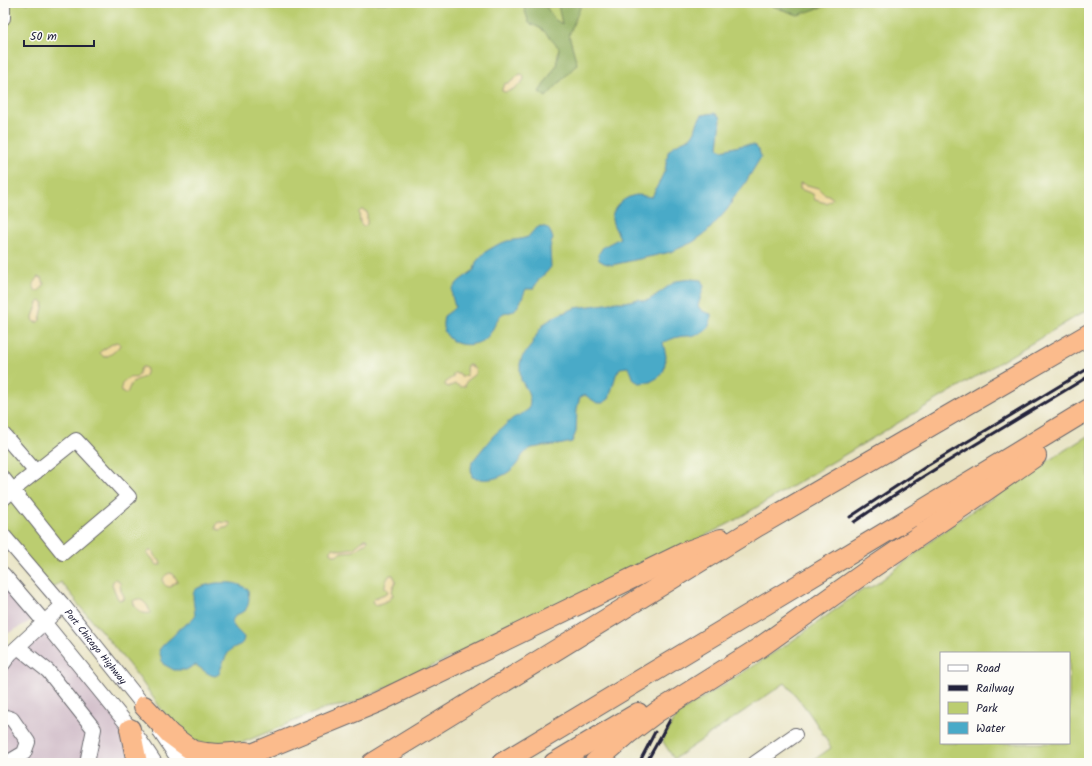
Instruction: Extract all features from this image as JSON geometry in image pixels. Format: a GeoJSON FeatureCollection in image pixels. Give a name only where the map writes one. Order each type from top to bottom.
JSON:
{"type":"FeatureCollection","features":[{"type":"Feature","properties":{"kind":"highway"},"geometry":{"type":"LineString","coordinates":[[372,763],[758,526],[1089,334]]}},
{"type":"Feature","properties":{"kind":"highway"},"geometry":{"type":"LineString","coordinates":[[502,763],[1089,409]]}},
{"type":"Feature","properties":{"kind":"highway"},"geometry":{"type":"LineString","coordinates":[[594,763],[628,733],[657,712],[760,648],[866,572],[1089,419]]}},
{"type":"Feature","properties":{"kind":"highway"},"geometry":{"type":"LineString","coordinates":[[230,763],[378,702],[688,551],[758,526]]}},
{"type":"Feature","properties":{"kind":"highway"},"geometry":{"type":"LineString","coordinates":[[554,763],[683,686],[762,644],[795,623]]}},
{"type":"Feature","properties":{"kind":"highway"},"geometry":{"type":"LineString","coordinates":[[144,706],[170,734],[193,751],[219,754],[258,751]]}},
{"type":"Feature","properties":{"kind":"highway"},"geometry":{"type":"LineString","coordinates":[[130,729],[138,763]]}},
{"type":"Feature","properties":{"kind":"street"},"geometry":{"type":"LineString","coordinates":[[3,18],[4,3]]}},
{"type":"Feature","properties":{"kind":"street"},"geometry":{"type":"LineString","coordinates":[[3,434],[36,472]]}},
{"type":"Feature","properties":{"kind":"street"},"geometry":{"type":"LineString","coordinates":[[3,478],[8,494],[63,553],[129,497],[76,440],[8,494]]}},
{"type":"Feature","properties":{"kind":"street","name":"Port Chicago Highway"},"geometry":{"type":"LineString","coordinates":[[3,535],[63,605],[144,706],[181,763]]}},
{"type":"Feature","properties":{"kind":"street"},"geometry":{"type":"LineString","coordinates":[[3,574],[130,729],[155,763]]}},
{"type":"Feature","properties":{"kind":"street"},"geometry":{"type":"LineString","coordinates":[[3,664],[10,654],[63,605]]}},
{"type":"Feature","properties":{"kind":"street"},"geometry":{"type":"LineString","coordinates":[[18,647],[48,671],[94,729],[88,763]]}},
{"type":"Feature","properties":{"kind":"street"},"geometry":{"type":"LineString","coordinates":[[3,716],[12,720],[28,742],[24,753],[7,763]]}},
{"type":"Feature","properties":{"kind":"street"},"geometry":{"type":"LineString","coordinates":[[755,763],[795,735]]}},
{"type":"Feature","properties":{"kind":"shaded area"},"geometry":{"type":"Polygon","coordinates":[[[3,574],[39,616],[7,634],[3,639],[3,574]]]}},
{"type":"Feature","properties":{"kind":"shaded area"},"geometry":{"type":"Polygon","coordinates":[[[44,623],[130,729],[137,763],[3,763],[3,664],[44,623]]]}},
{"type":"Feature","properties":{"kind":"green space"},"geometry":{"type":"Polygon","coordinates":[[[3,3],[1089,3],[1089,309],[732,522],[681,548],[352,704],[326,708],[239,744],[219,748],[192,740],[178,729],[167,717],[137,675],[61,582],[50,590],[3,535],[3,3]]]}},
{"type":"Feature","properties":{"kind":"green space"},"geometry":{"type":"Polygon","coordinates":[[[524,3],[544,3],[554,19],[562,24],[558,5],[560,3],[582,3],[569,35],[577,64],[546,97],[539,92],[556,66],[559,48],[542,29],[529,23],[524,8],[524,3]]]}},
{"type":"Feature","properties":{"kind":"green space"},"geometry":{"type":"Polygon","coordinates":[[[756,3],[831,3],[798,15],[769,5],[756,3]]]}},
{"type":"Feature","properties":{"kind":"green space"},"geometry":{"type":"Polygon","coordinates":[[[1089,435],[1089,763],[809,763],[831,748],[810,714],[785,683],[674,759],[662,740],[679,713],[789,643],[864,589],[874,586],[953,524],[1089,435]]]}},
{"type":"Feature","properties":{"kind":"sand"},"geometry":{"type":"Polygon","coordinates":[[[520,74],[524,78],[519,85],[507,92],[502,91],[504,84],[511,82],[520,74]]]}},
{"type":"Feature","properties":{"kind":"sand"},"geometry":{"type":"Polygon","coordinates":[[[800,183],[818,188],[832,199],[826,203],[815,200],[813,194],[800,189],[800,183]]]}},
{"type":"Feature","properties":{"kind":"sand"},"geometry":{"type":"Polygon","coordinates":[[[361,210],[367,212],[367,224],[364,227],[360,222],[359,212],[361,210]]]}},
{"type":"Feature","properties":{"kind":"sand"},"geometry":{"type":"Polygon","coordinates":[[[38,277],[42,278],[44,285],[40,290],[36,291],[34,284],[38,277]]]}},
{"type":"Feature","properties":{"kind":"sand"},"geometry":{"type":"Polygon","coordinates":[[[40,301],[44,303],[40,320],[38,322],[34,322],[33,317],[40,301]]]}},
{"type":"Feature","properties":{"kind":"sand"},"geometry":{"type":"Polygon","coordinates":[[[117,342],[120,345],[111,354],[104,357],[100,353],[101,351],[117,342]]]}},
{"type":"Feature","properties":{"kind":"sand"},"geometry":{"type":"Polygon","coordinates":[[[467,365],[470,365],[476,372],[468,379],[465,386],[461,387],[455,384],[448,387],[445,385],[445,383],[453,377],[453,374],[455,373],[459,373],[462,377],[466,376],[467,365]]]}},
{"type":"Feature","properties":{"kind":"sand"},"geometry":{"type":"Polygon","coordinates":[[[142,367],[147,369],[145,375],[132,383],[126,394],[123,393],[121,387],[123,382],[129,378],[137,377],[142,367]]]}},
{"type":"Feature","properties":{"kind":"sand"},"geometry":{"type":"Polygon","coordinates":[[[217,523],[230,523],[231,525],[227,528],[219,530],[216,527],[217,523]]]}},
{"type":"Feature","properties":{"kind":"sand"},"geometry":{"type":"Polygon","coordinates":[[[365,539],[368,541],[354,551],[342,552],[336,555],[333,555],[331,552],[334,548],[340,550],[354,548],[365,539]]]}},
{"type":"Feature","properties":{"kind":"sand"},"geometry":{"type":"Polygon","coordinates":[[[151,550],[154,552],[155,557],[160,561],[161,565],[157,565],[147,554],[151,550]]]}},
{"type":"Feature","properties":{"kind":"sand"},"geometry":{"type":"Polygon","coordinates":[[[170,573],[173,574],[177,582],[171,587],[168,587],[165,585],[163,579],[170,573]]]}},
{"type":"Feature","properties":{"kind":"sand"},"geometry":{"type":"Polygon","coordinates":[[[390,575],[393,575],[396,581],[392,593],[393,595],[389,600],[376,605],[374,604],[372,601],[375,598],[387,593],[388,591],[385,584],[390,575]]]}},
{"type":"Feature","properties":{"kind":"sand"},"geometry":{"type":"Polygon","coordinates":[[[116,579],[120,582],[124,599],[119,600],[117,597],[112,584],[116,579]]]}},
{"type":"Feature","properties":{"kind":"sand"},"geometry":{"type":"Polygon","coordinates":[[[137,599],[146,604],[150,613],[141,612],[135,607],[133,601],[137,599]]]}},
{"type":"Feature","properties":{"kind":"water"},"geometry":{"type":"Polygon","coordinates":[[[714,113],[720,116],[721,120],[718,148],[722,150],[744,145],[754,145],[759,150],[761,157],[744,185],[732,199],[731,204],[726,211],[707,232],[693,242],[671,252],[612,265],[599,260],[598,255],[603,247],[620,238],[612,220],[616,207],[624,200],[632,196],[639,195],[652,197],[665,170],[668,152],[673,146],[692,136],[702,115],[714,113]]]}},
{"type":"Feature","properties":{"kind":"water"},"geometry":{"type":"Polygon","coordinates":[[[540,226],[549,230],[553,239],[550,249],[551,267],[540,278],[533,289],[526,289],[517,308],[500,316],[491,333],[481,342],[465,345],[454,342],[450,339],[444,331],[443,323],[444,316],[455,307],[452,289],[459,281],[474,270],[476,262],[485,252],[507,241],[528,237],[540,226]]]}},
{"type":"Feature","properties":{"kind":"water"},"geometry":{"type":"Polygon","coordinates":[[[691,279],[701,280],[704,286],[698,306],[702,311],[711,314],[710,323],[706,330],[699,334],[682,336],[663,342],[666,356],[664,370],[659,377],[650,382],[639,383],[634,380],[628,367],[620,368],[616,375],[609,399],[603,403],[597,403],[585,395],[580,397],[577,409],[576,432],[572,442],[529,449],[513,469],[497,478],[478,479],[472,477],[472,462],[493,436],[513,418],[529,409],[530,400],[527,390],[521,380],[520,364],[522,357],[545,323],[556,316],[575,308],[639,299],[642,301],[649,300],[676,281],[691,279]]]}},
{"type":"Feature","properties":{"kind":"water"},"geometry":{"type":"Polygon","coordinates":[[[216,583],[236,584],[248,590],[249,599],[245,611],[236,615],[231,622],[244,637],[243,642],[230,651],[219,674],[215,676],[195,665],[186,670],[174,670],[163,664],[159,650],[179,629],[195,616],[194,592],[200,587],[216,583]]]}},
{"type":"Feature","properties":{"kind":"railway"},"geometry":{"type":"LineString","coordinates":[[850,517],[927,466],[1089,368]]}},
{"type":"Feature","properties":{"kind":"railway"},"geometry":{"type":"LineString","coordinates":[[854,522],[941,466],[1089,376]]}},
{"type":"Feature","properties":{"kind":"railway"},"geometry":{"type":"LineString","coordinates":[[646,763],[670,720]]}},
{"type":"Feature","properties":{"kind":"railway"},"geometry":{"type":"LineString","coordinates":[[639,763],[655,732]]}}]}
